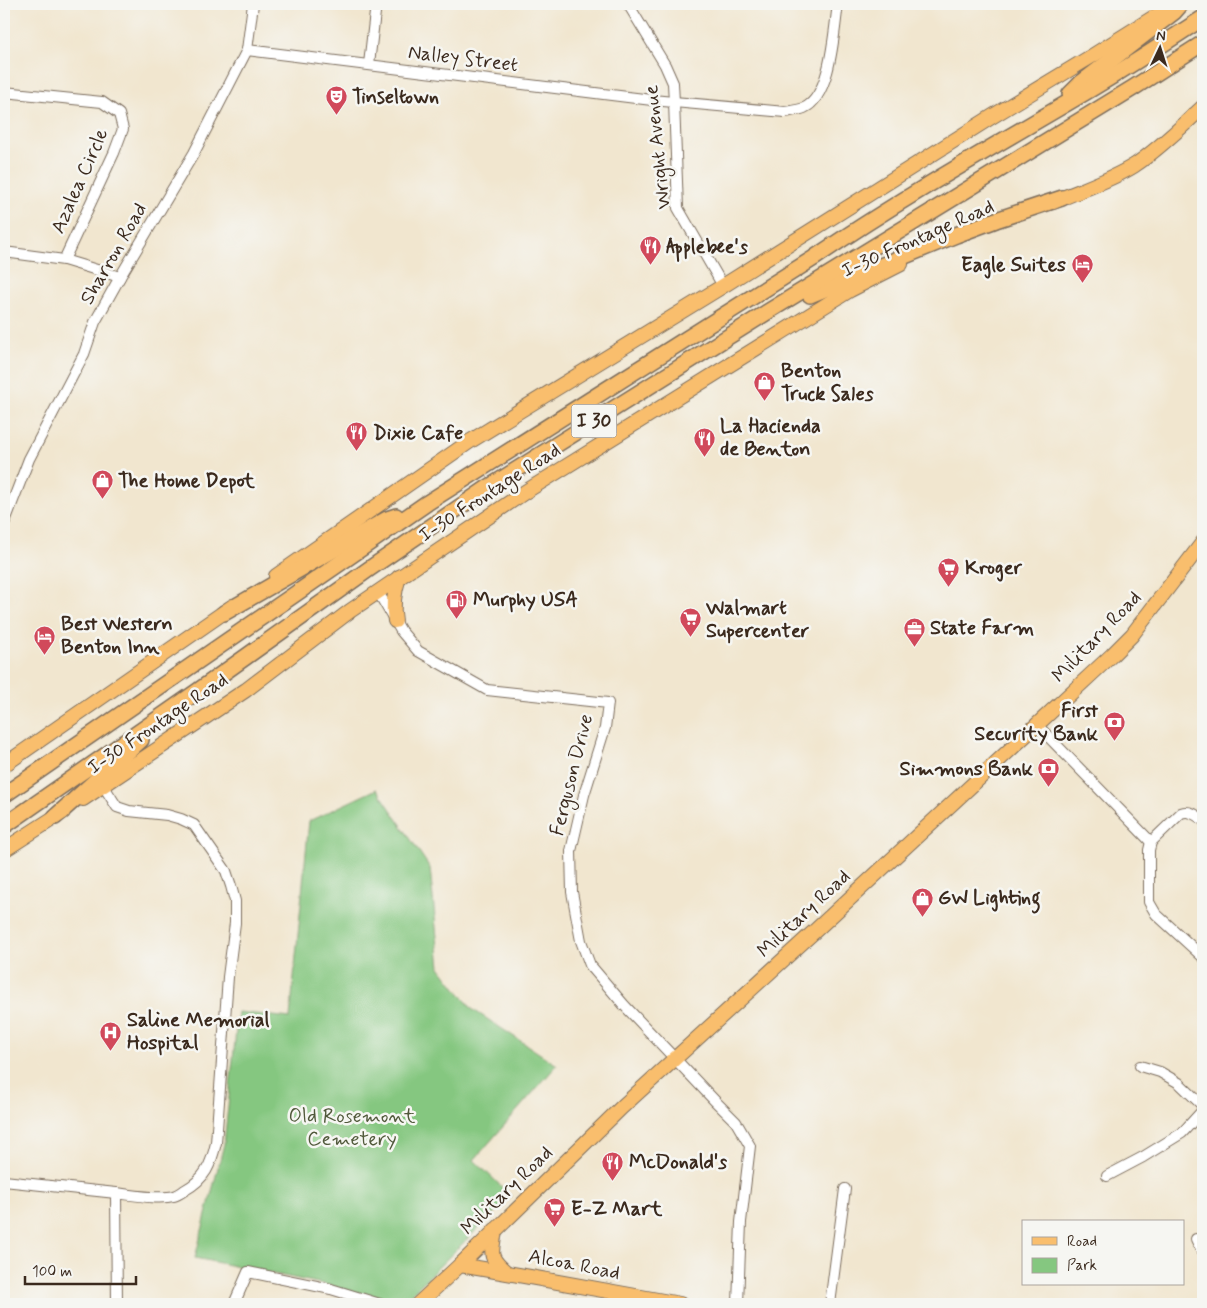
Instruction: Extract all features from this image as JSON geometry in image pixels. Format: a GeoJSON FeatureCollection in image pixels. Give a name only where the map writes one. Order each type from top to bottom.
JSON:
{"type":"FeatureCollection","features":[{"type":"Feature","properties":{"kind":"highway"},"geometry":{"type":"LineString","coordinates":[[1054,110],[1081,83],[1174,12],[1181,4]]}},
{"type":"Feature","properties":{"kind":"highway","name":"I 30"},"geometry":{"type":"LineString","coordinates":[[4,795],[427,503],[848,235],[1091,89],[1203,18]]}},
{"type":"Feature","properties":{"kind":"highway","name":"I 30"},"geometry":{"type":"LineString","coordinates":[[4,826],[186,700],[369,569],[489,487],[769,311],[1133,88],[1203,43]]}},
{"type":"Feature","properties":{"kind":"highway"},"geometry":{"type":"LineString","coordinates":[[769,311],[956,235],[1062,198]]}},
{"type":"Feature","properties":{"kind":"highway"},"geometry":{"type":"LineString","coordinates":[[224,613],[387,519],[427,503]]}},
{"type":"Feature","properties":{"kind":"highway"},"geometry":{"type":"LineString","coordinates":[[55,817],[186,700]]}},
{"type":"Feature","properties":{"kind":"main road"},"geometry":{"type":"LineString","coordinates":[[4,765],[457,450],[1175,4]]}},
{"type":"Feature","properties":{"kind":"main road","name":"I-30 Frontage Road"},"geometry":{"type":"LineString","coordinates":[[4,850],[246,690],[350,611],[525,492],[850,290],[902,264],[1101,182],[1133,166],[1159,147],[1203,107]]}},
{"type":"Feature","properties":{"kind":"main road","name":"Military Road"},"geometry":{"type":"LineString","coordinates":[[418,1304],[460,1266],[674,1058],[764,978],[1132,635],[1203,542]]}},
{"type":"Feature","properties":{"kind":"main road"},"geometry":{"type":"LineString","coordinates":[[395,621],[393,613],[395,589],[399,577]]}},
{"type":"Feature","properties":{"kind":"main road"},"geometry":{"type":"LineString","coordinates":[[495,1230],[492,1255],[495,1263],[506,1272]]}},
{"type":"Feature","properties":{"kind":"main road","name":"Alcoa Road"},"geometry":{"type":"LineString","coordinates":[[460,1266],[506,1272],[680,1304]]}},
{"type":"Feature","properties":{"kind":"street","name":"Sharron Road"},"geometry":{"type":"LineString","coordinates":[[4,524],[29,459],[84,354],[95,322],[194,153],[247,50],[253,4]]}},
{"type":"Feature","properties":{"kind":"street"},"geometry":{"type":"LineString","coordinates":[[369,64],[376,4]]}},
{"type":"Feature","properties":{"kind":"street","name":"Wright Avenue"},"geometry":{"type":"LineString","coordinates":[[628,4],[665,65],[672,83],[678,208],[723,286]]}},
{"type":"Feature","properties":{"kind":"street","name":"Nalley Street"},"geometry":{"type":"LineString","coordinates":[[247,50],[652,100],[785,112],[806,108],[819,94],[827,73],[836,4]]}},
{"type":"Feature","properties":{"kind":"street","name":"Azalea Circle"},"geometry":{"type":"LineString","coordinates":[[4,92],[102,102],[119,114],[123,129],[114,153],[64,260]]}},
{"type":"Feature","properties":{"kind":"street"},"geometry":{"type":"LineString","coordinates":[[4,252],[64,260],[120,277]]}},
{"type":"Feature","properties":{"kind":"street","name":"Ferguson Drive"},"geometry":{"type":"LineString","coordinates":[[378,592],[400,631],[418,651],[487,690],[608,703],[605,728],[584,795],[571,851],[572,892],[581,941],[590,965],[674,1058],[736,1122],[750,1146],[741,1222],[738,1304]]}},
{"type":"Feature","properties":{"kind":"street"},"geometry":{"type":"LineString","coordinates":[[1037,725],[1151,842]]}},
{"type":"Feature","properties":{"kind":"street"},"geometry":{"type":"LineString","coordinates":[[4,1180],[158,1197],[174,1196],[194,1185],[204,1176],[212,1160],[216,1143],[228,977],[235,922],[235,901],[226,871],[194,825],[167,815],[129,811],[117,807],[103,785]]}},
{"type":"Feature","properties":{"kind":"street"},"geometry":{"type":"LineString","coordinates":[[1203,820],[1191,812],[1181,813],[1151,842],[1148,850],[1149,902],[1156,914],[1203,957]]}},
{"type":"Feature","properties":{"kind":"street"},"geometry":{"type":"LineString","coordinates":[[1140,1066],[1160,1072],[1179,1083],[1203,1106]]}},
{"type":"Feature","properties":{"kind":"street"},"geometry":{"type":"LineString","coordinates":[[1107,1176],[1182,1133],[1203,1110]]}},
{"type":"Feature","properties":{"kind":"street"},"geometry":{"type":"LineString","coordinates":[[830,1304],[845,1189]]}},
{"type":"Feature","properties":{"kind":"street"},"geometry":{"type":"LineString","coordinates":[[116,1193],[117,1304]]}},
{"type":"Feature","properties":{"kind":"street"},"geometry":{"type":"LineString","coordinates":[[1196,1239],[1203,1254]]}},
{"type":"Feature","properties":{"kind":"street"},"geometry":{"type":"LineString","coordinates":[[234,1304],[248,1272],[331,1289],[380,1304]]}},
{"type":"Feature","properties":{"kind":"green space","name":"Old Rosemont Cemetery"},"geometry":{"type":"Polygon","coordinates":[[[377,789],[430,868],[440,967],[472,1009],[557,1065],[474,1160],[511,1196],[401,1304],[392,1304],[323,1284],[195,1258],[224,1144],[238,1012],[290,1018],[309,821],[377,789]]]}},
{"type":"Feature","properties":{"kind":"place","name":"Tinseltown"},"geometry":{"type":"Point","coordinates":[336,116]}},
{"type":"Feature","properties":{"kind":"place","name":"Applebee's"},"geometry":{"type":"Point","coordinates":[650,266]}},
{"type":"Feature","properties":{"kind":"place","name":"Eagle Suites"},"geometry":{"type":"Point","coordinates":[1082,284]}},
{"type":"Feature","properties":{"kind":"place","name":"Benton Truck Sales"},"geometry":{"type":"Point","coordinates":[765,401]}},
{"type":"Feature","properties":{"kind":"place","name":"Dixie Cafe"},"geometry":{"type":"Point","coordinates":[357,452]}},
{"type":"Feature","properties":{"kind":"place","name":"La Hacienda de Benton"},"geometry":{"type":"Point","coordinates":[704,457]}},
{"type":"Feature","properties":{"kind":"place","name":"The Home Depot"},"geometry":{"type":"Point","coordinates":[102,500]}},
{"type":"Feature","properties":{"kind":"place","name":"Kroger"},"geometry":{"type":"Point","coordinates":[949,587]}},
{"type":"Feature","properties":{"kind":"place","name":"Murphy USA"},"geometry":{"type":"Point","coordinates":[457,619]}},
{"type":"Feature","properties":{"kind":"place","name":"Walmart Supercenter"},"geometry":{"type":"Point","coordinates":[690,638]}},
{"type":"Feature","properties":{"kind":"place","name":"State Farm"},"geometry":{"type":"Point","coordinates":[914,647]}},
{"type":"Feature","properties":{"kind":"place","name":"Best Western Benton Inn"},"geometry":{"type":"Point","coordinates":[45,655]}},
{"type":"Feature","properties":{"kind":"place","name":"First Security Bank"},"geometry":{"type":"Point","coordinates":[1114,742]}},
{"type":"Feature","properties":{"kind":"place","name":"Simmons Bank"},"geometry":{"type":"Point","coordinates":[1049,788]}},
{"type":"Feature","properties":{"kind":"place","name":"GW Lighting"},"geometry":{"type":"Point","coordinates":[922,917]}},
{"type":"Feature","properties":{"kind":"place","name":"Saline Memorial Hospital"},"geometry":{"type":"Point","coordinates":[111,1051]}},
{"type":"Feature","properties":{"kind":"place","name":"McDonald's"},"geometry":{"type":"Point","coordinates":[613,1181]}},
{"type":"Feature","properties":{"kind":"place","name":"E-Z Mart"},"geometry":{"type":"Point","coordinates":[555,1228]}}]}
